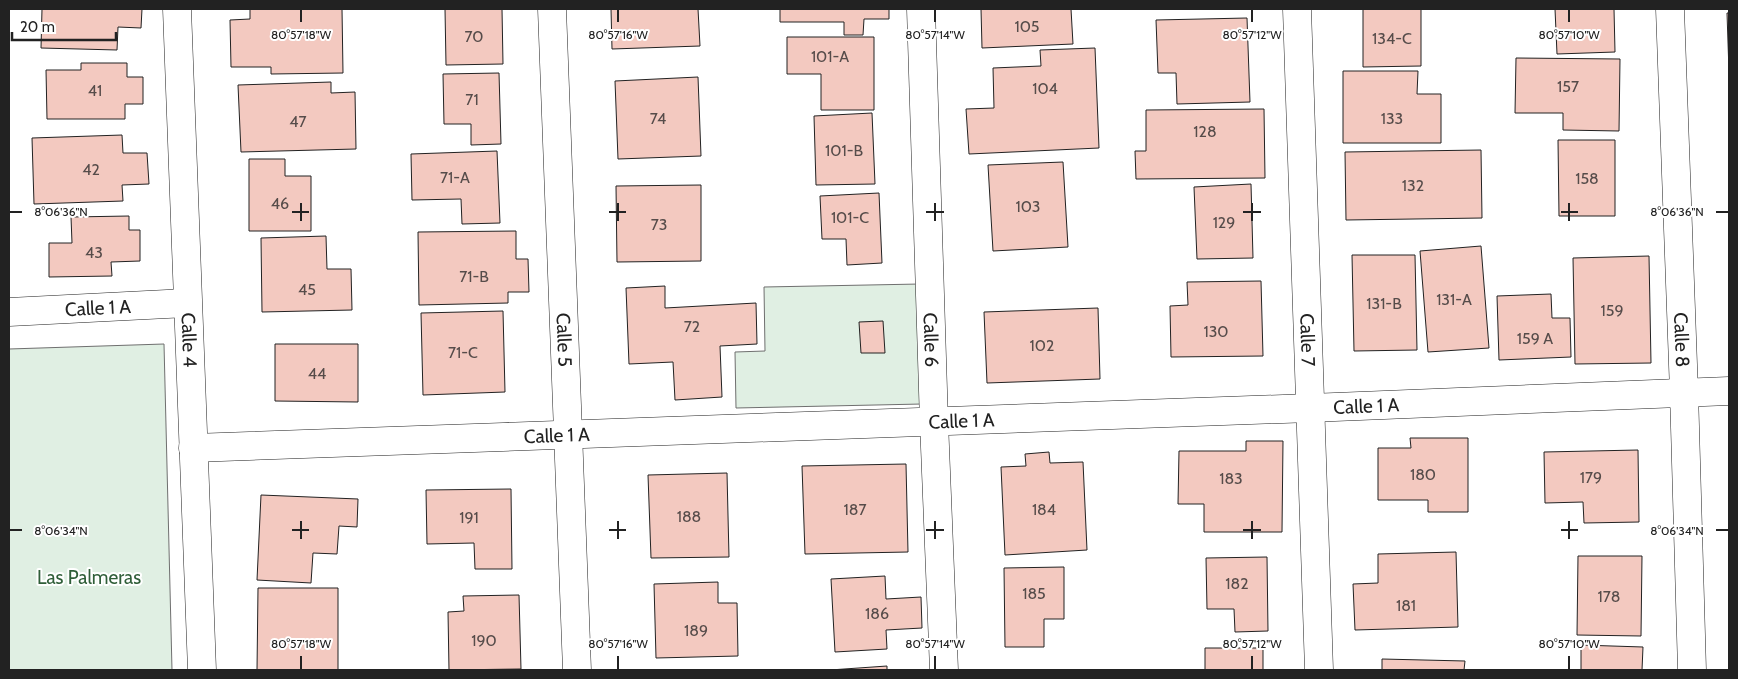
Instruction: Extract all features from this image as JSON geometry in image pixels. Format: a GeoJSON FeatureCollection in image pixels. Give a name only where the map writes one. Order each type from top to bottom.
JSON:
{"type":"FeatureCollection","features":[{"type":"Feature","properties":{"kind":"street","name":"Calle 4"},"geometry":{"type":"LineString","coordinates":[[177,9],[202,670]]}},
{"type":"Feature","properties":{"kind":"street","name":"Calle 5"},"geometry":{"type":"LineString","coordinates":[[552,9],[577,670]]}},
{"type":"Feature","properties":{"kind":"street","name":"Calle 6"},"geometry":{"type":"LineString","coordinates":[[921,9],[944,670]]}},
{"type":"Feature","properties":{"kind":"street","name":"Calle 7"},"geometry":{"type":"LineString","coordinates":[[1297,9],[1319,670]]}},
{"type":"Feature","properties":{"kind":"street","name":"Calle 8"},"geometry":{"type":"LineString","coordinates":[[1670,9],[1692,670]]}},
{"type":"Feature","properties":{"kind":"street","name":"Calle 1 A"},"geometry":{"type":"LineString","coordinates":[[9,312],[188,304]]}},
{"type":"Feature","properties":{"kind":"street","name":"Calle 1 A"},"geometry":{"type":"LineString","coordinates":[[193,448],[1729,391]]}},
{"type":"Feature","properties":{"kind":"green space"},"geometry":{"type":"Polygon","coordinates":[[[920,284],[922,404],[736,408],[735,352],[765,351],[764,287],[920,284]]]}},
{"type":"Feature","properties":{"kind":"green space","name":"Las Palmeras"},"geometry":{"type":"Polygon","coordinates":[[[164,344],[172,670],[9,670],[9,349],[164,344]]]}},
{"type":"Feature","properties":{"kind":"building"},"geometry":{"type":"Polygon","coordinates":[[[42,9],[142,9],[141,28],[118,27],[117,50],[41,48],[42,9]]]}},
{"type":"Feature","properties":{"kind":"building"},"geometry":{"type":"Polygon","coordinates":[[[250,9],[342,9],[343,73],[271,74],[271,67],[231,67],[230,20],[250,19],[250,9]]]}},
{"type":"Feature","properties":{"kind":"building"},"geometry":{"type":"Polygon","coordinates":[[[445,9],[502,9],[503,64],[446,65],[445,9]]]}},
{"type":"Feature","properties":{"kind":"building"},"geometry":{"type":"Polygon","coordinates":[[[611,9],[698,9],[700,46],[612,49],[611,9]]]}},
{"type":"Feature","properties":{"kind":"building"},"geometry":{"type":"Polygon","coordinates":[[[780,9],[889,9],[889,19],[864,19],[863,35],[844,35],[844,22],[780,22],[780,9]]]}},
{"type":"Feature","properties":{"kind":"building"},"geometry":{"type":"Polygon","coordinates":[[[981,9],[1071,9],[1073,44],[982,48],[981,9]]]}},
{"type":"Feature","properties":{"kind":"building"},"geometry":{"type":"Polygon","coordinates":[[[1363,9],[1421,9],[1421,66],[1363,67],[1363,9]]]}},
{"type":"Feature","properties":{"kind":"building"},"geometry":{"type":"Polygon","coordinates":[[[1555,9],[1614,9],[1615,52],[1557,54],[1555,9]]]}},
{"type":"Feature","properties":{"kind":"building"},"geometry":{"type":"Polygon","coordinates":[[[1727,13],[1729,13],[1729,72],[1727,13]]]}},
{"type":"Feature","properties":{"kind":"building"},"geometry":{"type":"Polygon","coordinates":[[[1247,18],[1250,102],[1177,104],[1176,73],[1158,73],[1156,20],[1247,18]]]}},
{"type":"Feature","properties":{"kind":"building"},"geometry":{"type":"Polygon","coordinates":[[[787,37],[874,37],[874,110],[821,110],[821,74],[787,74],[787,37]]]}},
{"type":"Feature","properties":{"kind":"building"},"geometry":{"type":"Polygon","coordinates":[[[1095,48],[1099,148],[969,154],[966,109],[994,108],[993,68],[1041,66],[1040,50],[1095,48]]]}},
{"type":"Feature","properties":{"kind":"building"},"geometry":{"type":"Polygon","coordinates":[[[1516,58],[1620,59],[1619,131],[1563,130],[1563,113],[1515,113],[1516,58]]]}},
{"type":"Feature","properties":{"kind":"building"},"geometry":{"type":"Polygon","coordinates":[[[81,63],[127,63],[127,77],[143,77],[143,104],[125,104],[125,119],[47,119],[46,70],[81,70],[81,63]]]}},
{"type":"Feature","properties":{"kind":"building"},"geometry":{"type":"Polygon","coordinates":[[[1343,71],[1418,71],[1417,94],[1441,94],[1441,143],[1343,143],[1343,71]]]}},
{"type":"Feature","properties":{"kind":"building"},"geometry":{"type":"Polygon","coordinates":[[[499,73],[501,144],[471,145],[471,124],[444,124],[443,74],[499,73]]]}},
{"type":"Feature","properties":{"kind":"building"},"geometry":{"type":"Polygon","coordinates":[[[698,77],[701,156],[618,159],[615,81],[698,77]]]}},
{"type":"Feature","properties":{"kind":"building"},"geometry":{"type":"Polygon","coordinates":[[[331,82],[331,93],[355,92],[356,149],[241,152],[238,85],[331,82]]]}},
{"type":"Feature","properties":{"kind":"building"},"geometry":{"type":"Polygon","coordinates":[[[1264,109],[1265,178],[1136,179],[1135,151],[1146,151],[1146,110],[1264,109]]]}},
{"type":"Feature","properties":{"kind":"building"},"geometry":{"type":"Polygon","coordinates":[[[872,113],[875,184],[816,185],[814,116],[872,113]]]}},
{"type":"Feature","properties":{"kind":"building"},"geometry":{"type":"Polygon","coordinates":[[[122,135],[123,153],[147,153],[149,184],[122,185],[123,201],[34,204],[32,138],[122,135]]]}},
{"type":"Feature","properties":{"kind":"building"},"geometry":{"type":"Polygon","coordinates":[[[1558,140],[1615,140],[1615,216],[1559,216],[1558,140]]]}},
{"type":"Feature","properties":{"kind":"building"},"geometry":{"type":"Polygon","coordinates":[[[1481,150],[1482,218],[1346,220],[1345,152],[1481,150]]]}},
{"type":"Feature","properties":{"kind":"building"},"geometry":{"type":"Polygon","coordinates":[[[497,151],[500,223],[462,224],[461,199],[412,200],[411,154],[497,151]]]}},
{"type":"Feature","properties":{"kind":"building"},"geometry":{"type":"Polygon","coordinates":[[[249,159],[285,159],[285,176],[311,176],[311,231],[249,231],[249,159]]]}},
{"type":"Feature","properties":{"kind":"building"},"geometry":{"type":"Polygon","coordinates":[[[1063,162],[1068,247],[993,251],[988,165],[1063,162]]]}},
{"type":"Feature","properties":{"kind":"building"},"geometry":{"type":"Polygon","coordinates":[[[1251,184],[1253,258],[1197,259],[1194,187],[1251,184]]]}},
{"type":"Feature","properties":{"kind":"building"},"geometry":{"type":"Polygon","coordinates":[[[701,185],[701,261],[617,262],[616,186],[701,185]]]}},
{"type":"Feature","properties":{"kind":"building"},"geometry":{"type":"Polygon","coordinates":[[[879,193],[882,263],[847,265],[846,239],[822,239],[820,196],[879,193]]]}},
{"type":"Feature","properties":{"kind":"building"},"geometry":{"type":"Polygon","coordinates":[[[129,216],[129,230],[140,230],[140,261],[111,262],[112,276],[49,277],[49,243],[72,243],[71,217],[129,216]]]}},
{"type":"Feature","properties":{"kind":"building"},"geometry":{"type":"Polygon","coordinates":[[[516,231],[516,259],[528,259],[529,292],[508,292],[508,303],[419,305],[418,232],[516,231]]]}},
{"type":"Feature","properties":{"kind":"building"},"geometry":{"type":"Polygon","coordinates":[[[326,236],[327,269],[351,269],[352,310],[262,312],[261,238],[326,236]]]}},
{"type":"Feature","properties":{"kind":"building"},"geometry":{"type":"Polygon","coordinates":[[[1481,246],[1489,348],[1428,352],[1420,251],[1481,246]]]}},
{"type":"Feature","properties":{"kind":"building"},"geometry":{"type":"Polygon","coordinates":[[[1352,255],[1415,255],[1417,350],[1354,351],[1352,255]]]}},
{"type":"Feature","properties":{"kind":"building"},"geometry":{"type":"Polygon","coordinates":[[[1649,256],[1651,363],[1575,364],[1573,258],[1649,256]]]}},
{"type":"Feature","properties":{"kind":"building"},"geometry":{"type":"Polygon","coordinates":[[[1261,281],[1263,356],[1171,357],[1170,306],[1188,305],[1187,282],[1261,281]]]}},
{"type":"Feature","properties":{"kind":"building"},"geometry":{"type":"Polygon","coordinates":[[[665,286],[665,308],[756,303],[757,344],[720,346],[722,397],[675,400],[673,362],[629,364],[626,288],[665,286]]]}},
{"type":"Feature","properties":{"kind":"building"},"geometry":{"type":"Polygon","coordinates":[[[1551,294],[1552,318],[1570,318],[1571,357],[1499,360],[1497,296],[1551,294]]]}},
{"type":"Feature","properties":{"kind":"building"},"geometry":{"type":"Polygon","coordinates":[[[1098,308],[1100,379],[987,383],[984,312],[1098,308]]]}},
{"type":"Feature","properties":{"kind":"building"},"geometry":{"type":"Polygon","coordinates":[[[503,311],[505,392],[423,395],[421,313],[503,311]]]}},
{"type":"Feature","properties":{"kind":"building"},"geometry":{"type":"Polygon","coordinates":[[[883,321],[885,353],[861,353],[859,322],[883,321]]]}},
{"type":"Feature","properties":{"kind":"building"},"geometry":{"type":"Polygon","coordinates":[[[275,344],[358,344],[358,402],[275,401],[275,344]]]}},
{"type":"Feature","properties":{"kind":"building"},"geometry":{"type":"Polygon","coordinates":[[[1410,438],[1468,438],[1468,512],[1428,512],[1428,500],[1378,500],[1378,448],[1411,448],[1410,438]]]}},
{"type":"Feature","properties":{"kind":"building"},"geometry":{"type":"Polygon","coordinates":[[[1246,441],[1283,441],[1282,532],[1204,532],[1204,504],[1178,504],[1179,451],[1246,451],[1246,441]]]}},
{"type":"Feature","properties":{"kind":"building"},"geometry":{"type":"Polygon","coordinates":[[[1638,450],[1639,522],[1584,523],[1583,502],[1545,503],[1544,452],[1638,450]]]}},
{"type":"Feature","properties":{"kind":"building"},"geometry":{"type":"Polygon","coordinates":[[[1049,452],[1050,463],[1083,462],[1087,550],[1005,555],[1001,467],[1026,466],[1025,454],[1049,452]]]}},
{"type":"Feature","properties":{"kind":"building"},"geometry":{"type":"Polygon","coordinates":[[[906,464],[908,552],[805,554],[802,466],[906,464]]]}},
{"type":"Feature","properties":{"kind":"building"},"geometry":{"type":"Polygon","coordinates":[[[727,473],[729,557],[651,558],[648,475],[727,473]]]}},
{"type":"Feature","properties":{"kind":"building"},"geometry":{"type":"Polygon","coordinates":[[[511,489],[512,569],[475,569],[474,543],[427,544],[426,490],[511,489]]]}},
{"type":"Feature","properties":{"kind":"building"},"geometry":{"type":"Polygon","coordinates":[[[261,495],[358,499],[357,527],[339,526],[337,554],[313,553],[311,583],[257,580],[261,495]]]}},
{"type":"Feature","properties":{"kind":"building"},"geometry":{"type":"Polygon","coordinates":[[[1456,552],[1458,627],[1355,630],[1353,584],[1378,583],[1378,554],[1456,552]]]}},
{"type":"Feature","properties":{"kind":"building"},"geometry":{"type":"Polygon","coordinates":[[[1578,556],[1642,556],[1641,636],[1577,635],[1578,556]]]}},
{"type":"Feature","properties":{"kind":"building"},"geometry":{"type":"Polygon","coordinates":[[[1267,557],[1268,631],[1235,632],[1234,609],[1207,609],[1206,558],[1267,557]]]}},
{"type":"Feature","properties":{"kind":"building"},"geometry":{"type":"Polygon","coordinates":[[[1064,567],[1064,619],[1044,619],[1044,647],[1005,647],[1004,568],[1064,567]]]}},
{"type":"Feature","properties":{"kind":"building"},"geometry":{"type":"Polygon","coordinates":[[[885,576],[886,599],[921,597],[922,628],[886,630],[887,649],[835,652],[831,579],[885,576]]]}},
{"type":"Feature","properties":{"kind":"building"},"geometry":{"type":"Polygon","coordinates":[[[718,582],[718,603],[737,603],[738,656],[656,658],[654,584],[718,582]]]}},
{"type":"Feature","properties":{"kind":"building"},"geometry":{"type":"Polygon","coordinates":[[[258,588],[338,588],[338,670],[257,670],[258,588]]]}},
{"type":"Feature","properties":{"kind":"building"},"geometry":{"type":"Polygon","coordinates":[[[519,595],[521,669],[449,670],[448,612],[464,611],[463,596],[519,595]]]}},
{"type":"Feature","properties":{"kind":"building"},"geometry":{"type":"Polygon","coordinates":[[[1581,645],[1643,647],[1642,670],[1581,670],[1581,645]]]}},
{"type":"Feature","properties":{"kind":"building"},"geometry":{"type":"Polygon","coordinates":[[[1205,648],[1263,648],[1263,670],[1205,670],[1205,648]]]}},
{"type":"Feature","properties":{"kind":"building"},"geometry":{"type":"Polygon","coordinates":[[[1382,659],[1465,661],[1464,670],[1382,670],[1382,659]]]}},
{"type":"Feature","properties":{"kind":"building"},"geometry":{"type":"Polygon","coordinates":[[[887,666],[887,670],[830,670],[887,666]]]}}]}
